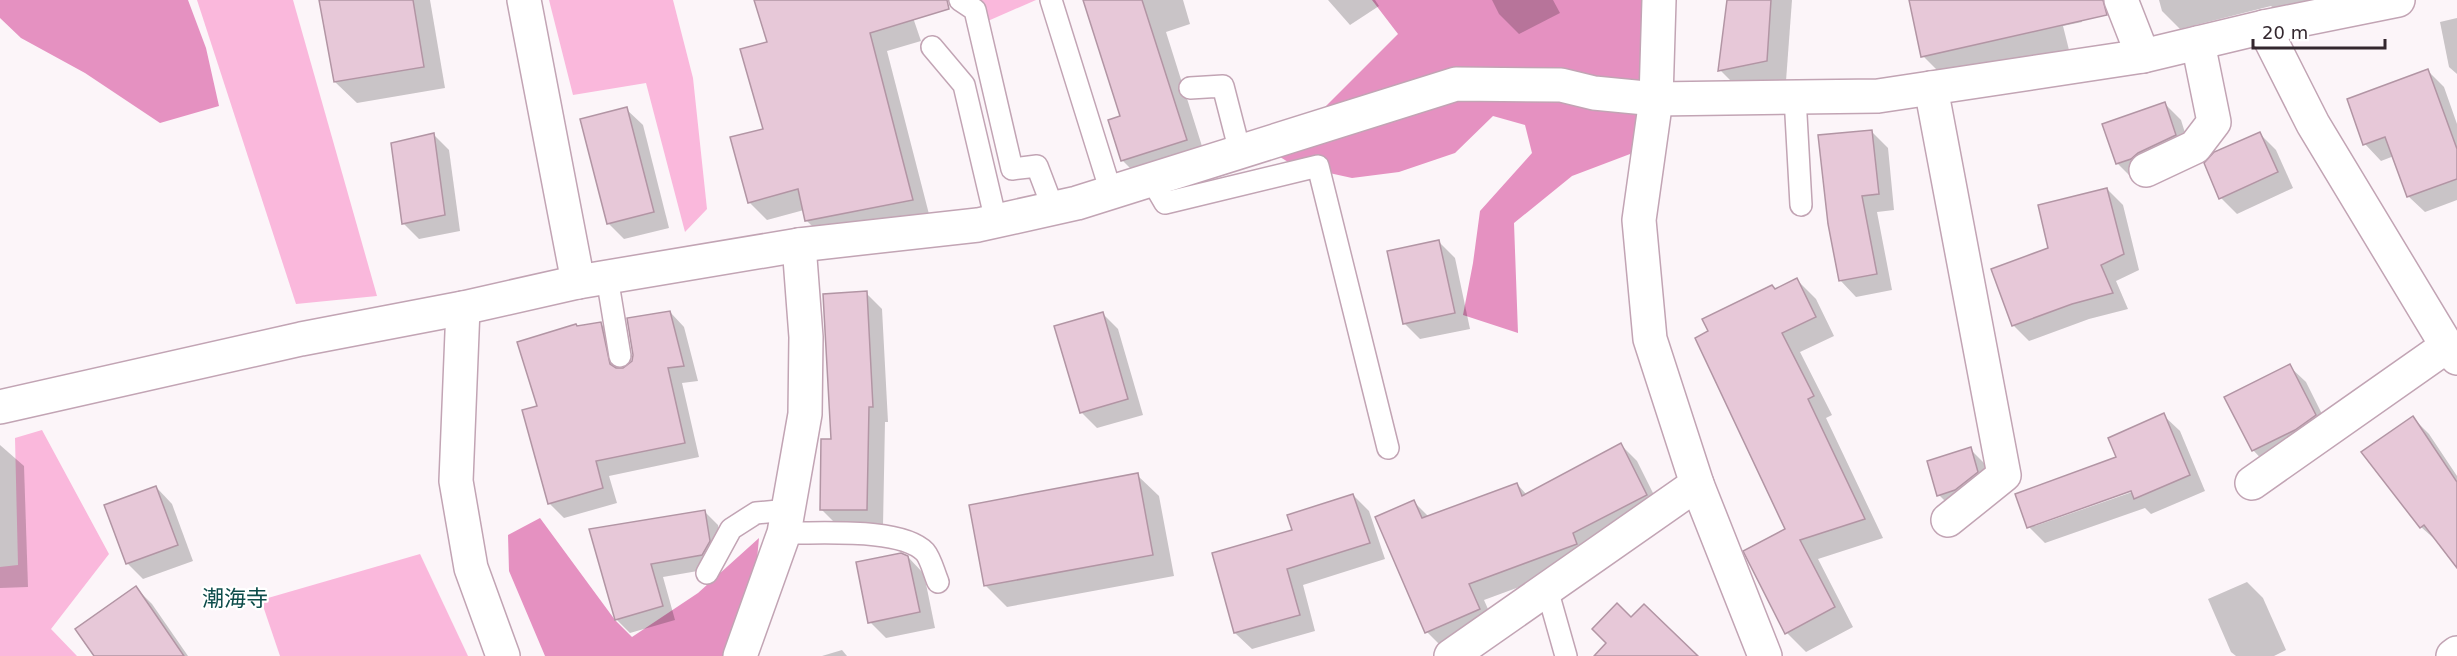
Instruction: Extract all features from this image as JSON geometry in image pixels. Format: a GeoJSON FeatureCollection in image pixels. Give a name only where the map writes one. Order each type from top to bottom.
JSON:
{"type":"FeatureCollection","features":[{"type":"Feature","properties":{"kind":"street"},"geometry":{"type":"LineString","coordinates":[[524,0],[592,279]]}},
{"type":"Feature","properties":{"kind":"street"},"geometry":{"type":"LineString","coordinates":[[1659,0],[1656,99],[1639,220],[1650,339],[1697,484],[1766,656]]}},
{"type":"Feature","properties":{"kind":"street"},"geometry":{"type":"LineString","coordinates":[[2121,0],[2143,56]]}},
{"type":"Feature","properties":{"kind":"street"},"geometry":{"type":"LineString","coordinates":[[0,407],[301,339],[463,308],[592,279],[799,245],[978,225],[1112,192],[1456,84],[1561,85],[1594,93],[1656,99],[1878,96],[2143,56],[2264,27],[2398,0]]}},
{"type":"Feature","properties":{"kind":"street"},"geometry":{"type":"LineString","coordinates":[[2252,483],[2452,352],[2313,124],[2264,27]]}},
{"type":"Feature","properties":{"kind":"street"},"geometry":{"type":"LineString","coordinates":[[2146,170],[2195,147],[2214,122],[2198,43]]}},
{"type":"Feature","properties":{"kind":"street"},"geometry":{"type":"LineString","coordinates":[[1931,88],[2004,475],[1948,520]]}},
{"type":"Feature","properties":{"kind":"street"},"geometry":{"type":"LineString","coordinates":[[740,656],[786,522],[805,414],[806,337],[799,245]]}},
{"type":"Feature","properties":{"kind":"street"},"geometry":{"type":"LineString","coordinates":[[463,308],[456,481],[471,568],[504,656]]}},
{"type":"Feature","properties":{"kind":"street"},"geometry":{"type":"LineString","coordinates":[[1451,656],[1697,484]]}},
{"type":"Feature","properties":{"kind":"street"},"geometry":{"type":"LineString","coordinates":[[2453,656],[2457,653]]}},
{"type":"Feature","properties":{"kind":"lane"},"geometry":{"type":"LineString","coordinates":[[960,0],[975,10],[1012,169],[1037,165],[1053,208]]}},
{"type":"Feature","properties":{"kind":"lane"},"geometry":{"type":"LineString","coordinates":[[1051,0],[1112,192]]}},
{"type":"Feature","properties":{"kind":"lane"},"geometry":{"type":"LineString","coordinates":[[932,47],[964,85],[996,221]]}},
{"type":"Feature","properties":{"kind":"lane"},"geometry":{"type":"LineString","coordinates":[[1190,88],[1222,86],[1240,152]]}},
{"type":"Feature","properties":{"kind":"lane"},"geometry":{"type":"LineString","coordinates":[[1795,97],[1801,206]]}},
{"type":"Feature","properties":{"kind":"lane"},"geometry":{"type":"LineString","coordinates":[[1151,180],[1165,203],[1318,166],[1388,448]]}},
{"type":"Feature","properties":{"kind":"lane"},"geometry":{"type":"LineString","coordinates":[[592,279],[620,356]]}},
{"type":"Feature","properties":{"kind":"lane"},"geometry":{"type":"LineString","coordinates":[[707,573],[731,529],[756,513],[786,522],[878,534],[910,541],[926,553],[938,582]]}},
{"type":"Feature","properties":{"kind":"lane"},"geometry":{"type":"LineString","coordinates":[[1547,589],[1566,656]]}},
{"type":"Feature","properties":{"kind":"shaded area"},"geometry":{"type":"Polygon","coordinates":[[[0,0],[188,0],[206,48],[219,106],[160,123],[85,73],[21,38],[0,18],[0,0]]]}},
{"type":"Feature","properties":{"kind":"shaded area"},"geometry":{"type":"Polygon","coordinates":[[[197,0],[293,0],[377,296],[296,304],[197,0]]]}},
{"type":"Feature","properties":{"kind":"shaded area"},"geometry":{"type":"Polygon","coordinates":[[[549,0],[673,0],[693,78],[707,209],[685,232],[646,83],[573,95],[549,0]]]}},
{"type":"Feature","properties":{"kind":"shaded area"},"geometry":{"type":"Polygon","coordinates":[[[956,0],[1036,0],[981,24],[956,0]]]}},
{"type":"Feature","properties":{"kind":"shaded area"},"geometry":{"type":"Polygon","coordinates":[[[1372,0],[1649,0],[1638,151],[1572,176],[1514,223],[1518,333],[1463,315],[1480,211],[1532,153],[1525,125],[1493,116],[1455,153],[1399,172],[1352,178],[1293,165],[1261,145],[1325,107],[1398,34],[1372,0]]]}},
{"type":"Feature","properties":{"kind":"shaded area"},"geometry":{"type":"Polygon","coordinates":[[[42,430],[109,554],[51,629],[77,656],[0,656],[0,567],[18,565],[15,438],[42,430]]]}},
{"type":"Feature","properties":{"kind":"shaded area"},"geometry":{"type":"Polygon","coordinates":[[[540,518],[615,620],[632,637],[698,593],[759,538],[751,625],[759,656],[545,656],[509,571],[508,535],[540,518]]]}},
{"type":"Feature","properties":{"kind":"shaded area"},"geometry":{"type":"Polygon","coordinates":[[[420,554],[468,656],[280,656],[261,600],[420,554]]]}},
{"type":"Feature","properties":{"kind":"building"},"geometry":{"type":"Polygon","coordinates":[[[319,0],[413,0],[424,67],[334,82],[319,0]]]}},
{"type":"Feature","properties":{"kind":"building"},"geometry":{"type":"Polygon","coordinates":[[[754,0],[947,0],[949,9],[870,33],[913,200],[805,221],[798,189],[748,203],[730,137],[763,129],[740,49],[767,42],[754,0]]]}},
{"type":"Feature","properties":{"kind":"building"},"geometry":{"type":"Polygon","coordinates":[[[1083,0],[1142,0],[1187,140],[1121,161],[1108,120],[1120,116],[1083,0]]]}},
{"type":"Feature","properties":{"kind":"building"},"geometry":{"type":"Polygon","coordinates":[[[1727,0],[1771,0],[1767,61],[1718,71],[1727,0]]]}},
{"type":"Feature","properties":{"kind":"building"},"geometry":{"type":"Polygon","coordinates":[[[1909,0],[2103,0],[2107,15],[1921,57],[1909,0]]]}},
{"type":"Feature","properties":{"kind":"building"},"geometry":{"type":"Polygon","coordinates":[[[2428,69],[2457,149],[2457,179],[2407,197],[2385,137],[2363,145],[2347,99],[2428,69]]]}},
{"type":"Feature","properties":{"kind":"building"},"geometry":{"type":"Polygon","coordinates":[[[2165,102],[2176,135],[2138,153],[2131,159],[2116,164],[2102,124],[2165,102]]]}},
{"type":"Feature","properties":{"kind":"building"},"geometry":{"type":"Polygon","coordinates":[[[627,107],[654,212],[607,224],[580,119],[627,107]]]}},
{"type":"Feature","properties":{"kind":"building"},"geometry":{"type":"Polygon","coordinates":[[[1872,130],[1879,194],[1862,196],[1877,274],[1839,281],[1828,224],[1818,135],[1872,130]]]}},
{"type":"Feature","properties":{"kind":"building"},"geometry":{"type":"Polygon","coordinates":[[[2260,132],[2278,172],[2219,199],[2204,163],[2214,152],[2260,132]]]}},
{"type":"Feature","properties":{"kind":"building"},"geometry":{"type":"Polygon","coordinates":[[[434,133],[445,215],[402,224],[391,143],[434,133]]]}},
{"type":"Feature","properties":{"kind":"building"},"geometry":{"type":"Polygon","coordinates":[[[2107,188],[2124,254],[2101,265],[2113,293],[2072,304],[2012,326],[1991,269],[2048,248],[2038,205],[2107,188]]]}},
{"type":"Feature","properties":{"kind":"building"},"geometry":{"type":"Polygon","coordinates":[[[1439,240],[1455,313],[1403,324],[1387,251],[1439,240]]]}},
{"type":"Feature","properties":{"kind":"building"},"geometry":{"type":"Polygon","coordinates":[[[1797,278],[1816,317],[1782,333],[1814,396],[1808,399],[1865,519],[1800,540],[1835,607],[1785,634],[1743,551],[1785,529],[1695,338],[1708,331],[1702,319],[1772,285],[1775,289],[1797,278]]]}},
{"type":"Feature","properties":{"kind":"building"},"geometry":{"type":"Polygon","coordinates":[[[867,291],[873,407],[869,407],[867,510],[820,510],[821,439],[831,439],[823,294],[867,291]]]}},
{"type":"Feature","properties":{"kind":"building"},"geometry":{"type":"Polygon","coordinates":[[[670,311],[684,366],[668,368],[685,443],[596,461],[603,488],[548,504],[522,410],[537,406],[517,342],[576,324],[577,326],[601,322],[610,364],[616,368],[623,368],[632,361],[633,355],[627,318],[670,311]]]}},
{"type":"Feature","properties":{"kind":"building"},"geometry":{"type":"Polygon","coordinates":[[[1103,312],[1128,399],[1080,413],[1054,326],[1103,312]]]}},
{"type":"Feature","properties":{"kind":"building"},"geometry":{"type":"Polygon","coordinates":[[[2290,364],[2316,415],[2295,430],[2252,451],[2224,397],[2290,364]]]}},
{"type":"Feature","properties":{"kind":"building"},"geometry":{"type":"Polygon","coordinates":[[[2164,413],[2190,475],[2134,499],[2131,491],[2027,528],[2015,494],[2116,457],[2108,438],[2164,413]]]}},
{"type":"Feature","properties":{"kind":"building"},"geometry":{"type":"Polygon","coordinates":[[[2413,416],[2457,482],[2457,568],[2424,525],[2420,528],[2361,452],[2413,416]]]}},
{"type":"Feature","properties":{"kind":"building"},"geometry":{"type":"Polygon","coordinates":[[[1621,443],[1647,495],[1573,533],[1577,544],[1469,584],[1480,609],[1425,633],[1375,517],[1414,500],[1422,518],[1517,483],[1522,496],[1621,443]]]}},
{"type":"Feature","properties":{"kind":"building"},"geometry":{"type":"Polygon","coordinates":[[[1971,447],[1978,472],[1955,490],[1937,496],[1927,461],[1971,447]]]}},
{"type":"Feature","properties":{"kind":"building"},"geometry":{"type":"Polygon","coordinates":[[[1138,473],[1153,555],[984,586],[969,505],[1138,473]]]}},
{"type":"Feature","properties":{"kind":"building"},"geometry":{"type":"Polygon","coordinates":[[[156,486],[178,545],[126,564],[104,505],[156,486]]]}},
{"type":"Feature","properties":{"kind":"building"},"geometry":{"type":"Polygon","coordinates":[[[1353,494],[1370,543],[1287,569],[1300,615],[1234,633],[1212,553],[1292,530],[1287,515],[1353,494]]]}},
{"type":"Feature","properties":{"kind":"building"},"geometry":{"type":"Polygon","coordinates":[[[705,510],[710,541],[702,555],[651,564],[663,606],[615,620],[589,529],[705,510]]]}},
{"type":"Feature","properties":{"kind":"building"},"geometry":{"type":"Polygon","coordinates":[[[901,553],[908,556],[920,612],[868,623],[856,562],[901,553]]]}},
{"type":"Feature","properties":{"kind":"building"},"geometry":{"type":"Polygon","coordinates":[[[136,586],[184,656],[94,656],[75,629],[136,586]]]}},
{"type":"Feature","properties":{"kind":"building"},"geometry":{"type":"Polygon","coordinates":[[[1617,603],[1631,617],[1644,604],[1698,656],[1594,656],[1606,643],[1592,629],[1617,603]]]}},
{"type":"Feature","properties":{"kind":"district","name":"潮海寺"},"geometry":{"type":"Point","coordinates":[235,598]}}]}
